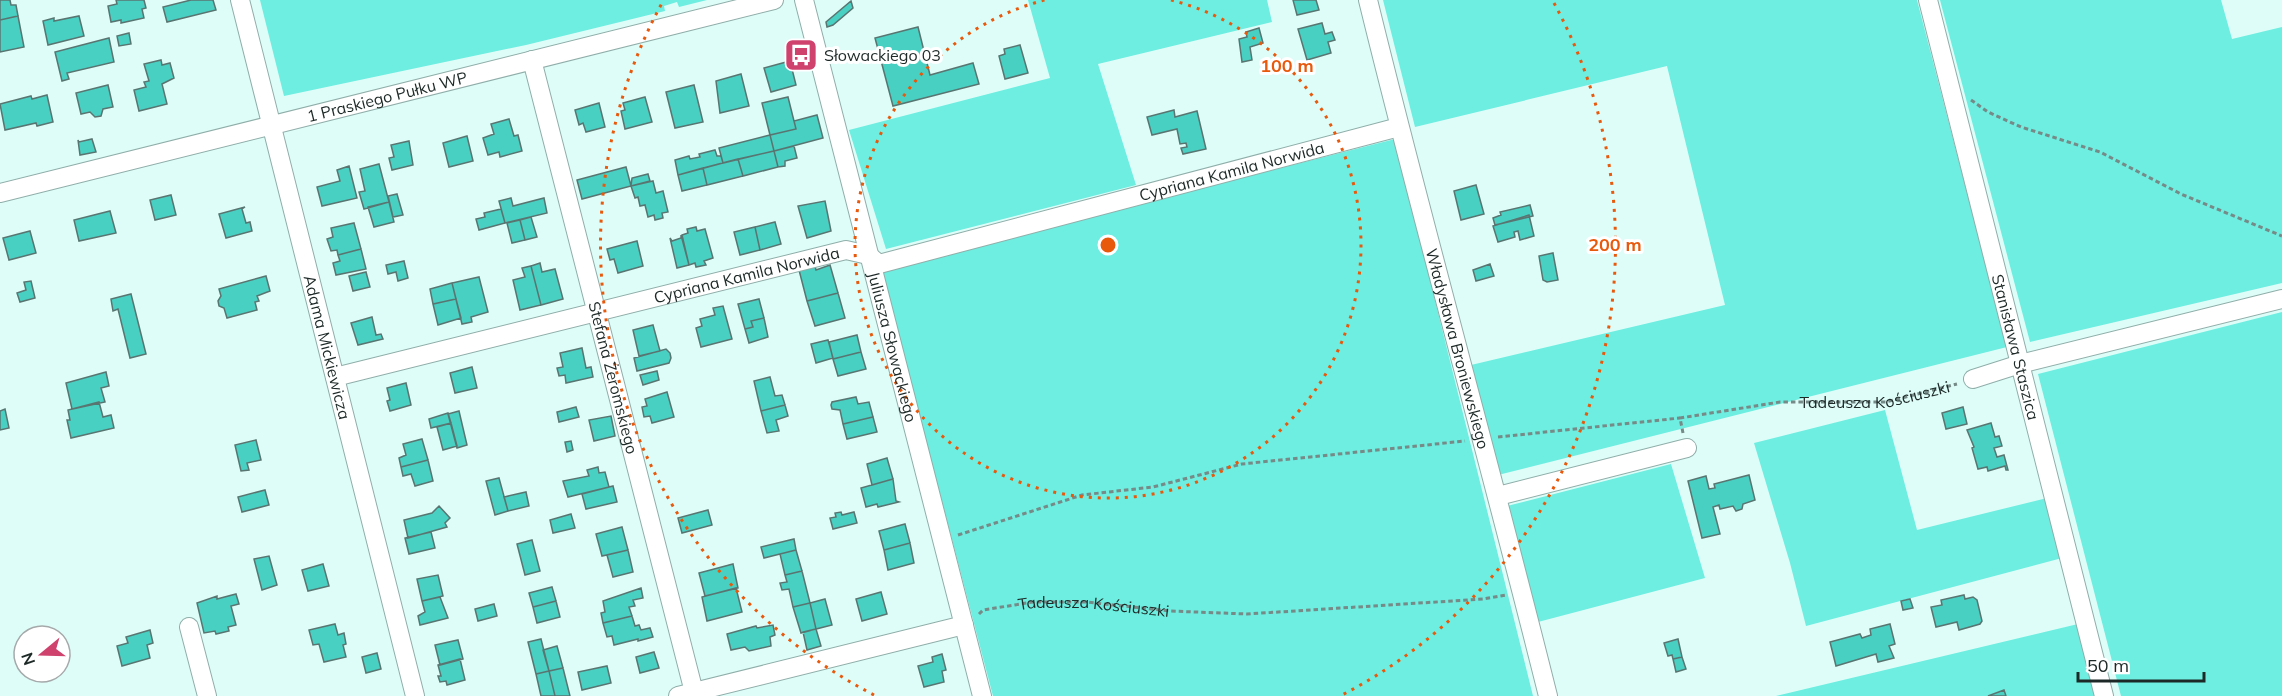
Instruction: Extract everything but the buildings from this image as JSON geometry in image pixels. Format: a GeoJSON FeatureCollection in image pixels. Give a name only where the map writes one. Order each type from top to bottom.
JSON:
{"type":"FeatureCollection","features":[{"type":"Feature","properties":{"kind":"street","name":"Adama Mickiewicza"},"geometry":{"type":"LineString","coordinates":[[240,0],[415,696]]}},
{"type":"Feature","properties":{"kind":"street","name":"1 Praskiego Pułku WP"},"geometry":{"type":"LineString","coordinates":[[0,193],[774,0]]}},
{"type":"Feature","properties":{"kind":"street","name":"Juliusza Słowackiego"},"geometry":{"type":"LineString","coordinates":[[804,0],[982,696]]}},
{"type":"Feature","properties":{"kind":"street","name":"Władysława Broniewskiego"},"geometry":{"type":"LineString","coordinates":[[1368,0],[1399,128],[1498,496],[1548,696]]}},
{"type":"Feature","properties":{"kind":"street","name":"Stanisława Staszica"},"geometry":{"type":"LineString","coordinates":[[1928,0],[2104,696]]}},
{"type":"Feature","properties":{"kind":"street","name":"Stefana Żeromskiego"},"geometry":{"type":"LineString","coordinates":[[532,60],[597,311],[689,695]]}},
{"type":"Feature","properties":{"kind":"street","name":"Cypriana Kamila Norwida"},"geometry":{"type":"LineString","coordinates":[[335,377],[846,250],[868,255],[879,264],[1399,128]]}},
{"type":"Feature","properties":{"kind":"street"},"geometry":{"type":"LineString","coordinates":[[1973,380],[2020,363],[2282,300]]}},
{"type":"Feature","properties":{"kind":"street"},"geometry":{"type":"LineString","coordinates":[[1498,496],[1687,448]]}},
{"type":"Feature","properties":{"kind":"street"},"geometry":{"type":"LineString","coordinates":[[689,695],[964,625]]}},
{"type":"Feature","properties":{"kind":"street"},"geometry":{"type":"LineString","coordinates":[[189,627],[207,696]]}},
{"type":"Feature","properties":{"kind":"path"},"geometry":{"type":"LineString","coordinates":[[1950,86],[1988,112],[2021,127],[2100,152],[2181,194],[2282,236]]}},
{"type":"Feature","properties":{"kind":"path","name":"Tadeusza Kościuszki"},"geometry":{"type":"LineString","coordinates":[[942,540],[1082,495],[1154,487],[1242,464],[1680,418],[1780,402],[1886,402],[1934,392],[1973,380]]}},
{"type":"Feature","properties":{"kind":"path"},"geometry":{"type":"LineString","coordinates":[[1680,418],[1687,448]]}},
{"type":"Feature","properties":{"kind":"path","name":"Tadeusza Kościuszki"},"geometry":{"type":"LineString","coordinates":[[964,625],[983,610],[1033,602],[1086,602],[1170,611],[1247,614],[1483,599],[1522,592]]}},
{"type":"Feature","properties":{"kind":"shaded area"},"geometry":{"type":"Polygon","coordinates":[[[260,0],[707,0],[679,7],[677,2],[664,6],[665,11],[526,45],[284,96],[260,0]]]}},
{"type":"Feature","properties":{"kind":"shaded area"},"geometry":{"type":"Polygon","coordinates":[[[1028,0],[1267,0],[1272,22],[1098,64],[1136,185],[886,249],[849,130],[1050,78],[1028,0]]]}},
{"type":"Feature","properties":{"kind":"shaded area"},"geometry":{"type":"Polygon","coordinates":[[[1383,0],[1917,0],[2007,347],[1498,475],[1471,365],[1725,305],[1667,66],[1415,127],[1383,0]]]}},
{"type":"Feature","properties":{"kind":"shaded area"},"geometry":{"type":"Polygon","coordinates":[[[1940,0],[2221,0],[2232,39],[2282,27],[2282,283],[2030,342],[1940,0]]]}},
{"type":"Feature","properties":{"kind":"shaded area"},"geometry":{"type":"Polygon","coordinates":[[[1395,139],[1533,696],[993,696],[882,272],[1395,139]]]}},
{"type":"Feature","properties":{"kind":"shaded area"},"geometry":{"type":"Polygon","coordinates":[[[2282,312],[2282,696],[2121,696],[2038,374],[2282,312]]]}},
{"type":"Feature","properties":{"kind":"shaded area"},"geometry":{"type":"Polygon","coordinates":[[[1885,410],[1917,530],[2047,498],[2062,558],[1806,626],[1790,563],[1754,443],[1885,410]]]}},
{"type":"Feature","properties":{"kind":"shaded area"},"geometry":{"type":"Polygon","coordinates":[[[1671,464],[1705,578],[1538,622],[1507,506],[1671,464]]]}},
{"type":"Feature","properties":{"kind":"shaded area"},"geometry":{"type":"Polygon","coordinates":[[[2078,624],[2097,696],[1776,696],[2078,624]]]}},
{"type":"Feature","properties":{"kind":"place","name":"Słowackiego 03"},"geometry":{"type":"Point","coordinates":[801,55]}}]}
